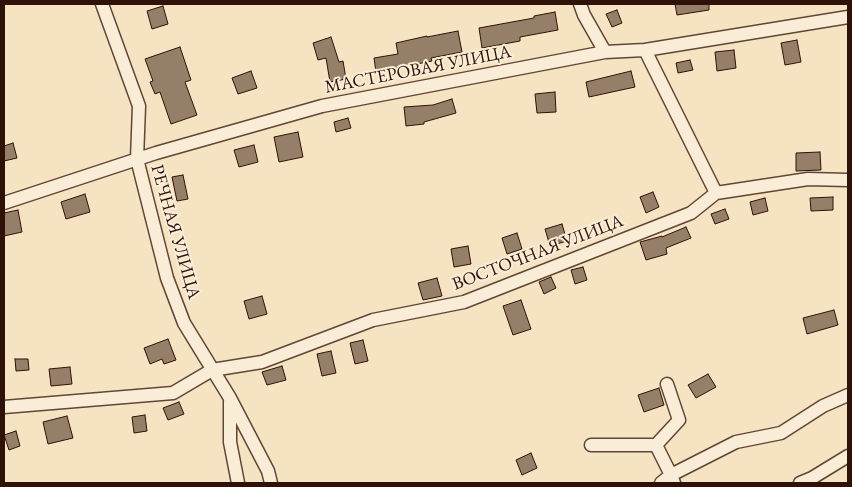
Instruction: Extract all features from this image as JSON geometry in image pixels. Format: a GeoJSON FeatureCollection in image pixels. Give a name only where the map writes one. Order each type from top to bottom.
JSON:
{"type":"FeatureCollection","features":[{"type":"Feature","properties":{"kind":"street","name":"РЕЧНАЯ УЛИЦА"},"geometry":{"type":"LineString","coordinates":[[102,4],[140,106],[137,159],[167,278],[184,322],[230,398],[268,471],[271,483]]}},
{"type":"Feature","properties":{"kind":"street"},"geometry":{"type":"LineString","coordinates":[[580,4],[584,15],[605,52]]}},
{"type":"Feature","properties":{"kind":"street","name":"МАСТЕРОВАЯ УЛИЦА"},"geometry":{"type":"LineString","coordinates":[[4,203],[137,159],[322,106],[605,52],[644,50],[848,17]]}},
{"type":"Feature","properties":{"kind":"street"},"geometry":{"type":"LineString","coordinates":[[644,50],[716,192],[808,179],[848,180]]}},
{"type":"Feature","properties":{"kind":"street","name":"ВОСТОЧНАЯ УЛИЦА"},"geometry":{"type":"LineString","coordinates":[[4,407],[173,393],[212,370],[262,362],[373,320],[464,302],[691,213],[716,192]]}},
{"type":"Feature","properties":{"kind":"street"},"geometry":{"type":"LineString","coordinates":[[590,445],[656,445],[679,420],[667,384]]}},
{"type":"Feature","properties":{"kind":"street"},"geometry":{"type":"LineString","coordinates":[[661,483],[673,479],[736,442],[781,433],[823,406],[848,395]]}},
{"type":"Feature","properties":{"kind":"street"},"geometry":{"type":"LineString","coordinates":[[230,398],[230,442],[238,483]]}},
{"type":"Feature","properties":{"kind":"street"},"geometry":{"type":"LineString","coordinates":[[656,445],[673,479]]}},
{"type":"Feature","properties":{"kind":"street"},"geometry":{"type":"LineString","coordinates":[[800,483],[812,478],[848,456]]}},
{"type":"Feature","properties":{"kind":"building"},"geometry":{"type":"Polygon","coordinates":[[[675,4],[709,4],[709,10],[677,15],[675,4]]]}},
{"type":"Feature","properties":{"kind":"building"},"geometry":{"type":"Polygon","coordinates":[[[163,6],[168,24],[152,29],[147,11],[163,6]]]}},
{"type":"Feature","properties":{"kind":"building"},"geometry":{"type":"Polygon","coordinates":[[[617,10],[622,23],[612,27],[606,14],[617,10]]]}},
{"type":"Feature","properties":{"kind":"building"},"geometry":{"type":"Polygon","coordinates":[[[555,12],[558,30],[520,37],[520,41],[482,48],[479,28],[534,18],[534,16],[555,12]]]}},
{"type":"Feature","properties":{"kind":"building"},"geometry":{"type":"Polygon","coordinates":[[[458,31],[462,52],[431,58],[432,61],[376,72],[374,58],[398,54],[396,43],[458,31]]]}},
{"type":"Feature","properties":{"kind":"building"},"geometry":{"type":"Polygon","coordinates":[[[331,37],[339,62],[343,61],[346,79],[330,82],[326,58],[318,60],[313,43],[331,37]]]}},
{"type":"Feature","properties":{"kind":"building"},"geometry":{"type":"Polygon","coordinates":[[[797,40],[801,62],[785,65],[781,43],[797,40]]]}},
{"type":"Feature","properties":{"kind":"building"},"geometry":{"type":"Polygon","coordinates":[[[180,47],[191,80],[185,82],[197,115],[171,124],[160,92],[155,94],[150,82],[153,81],[145,59],[180,47]]]}},
{"type":"Feature","properties":{"kind":"building"},"geometry":{"type":"Polygon","coordinates":[[[734,50],[736,68],[717,71],[715,52],[734,50]]]}},
{"type":"Feature","properties":{"kind":"building"},"geometry":{"type":"Polygon","coordinates":[[[690,60],[693,70],[678,73],[676,63],[690,60]]]}},
{"type":"Feature","properties":{"kind":"building"},"geometry":{"type":"Polygon","coordinates":[[[251,71],[257,88],[238,94],[232,78],[251,71]]]}},
{"type":"Feature","properties":{"kind":"building"},"geometry":{"type":"Polygon","coordinates":[[[631,71],[635,87],[589,97],[586,82],[631,71]]]}},
{"type":"Feature","properties":{"kind":"building"},"geometry":{"type":"Polygon","coordinates":[[[555,92],[556,112],[537,113],[535,94],[555,92]]]}},
{"type":"Feature","properties":{"kind":"building"},"geometry":{"type":"Polygon","coordinates":[[[452,99],[456,113],[424,122],[424,124],[406,126],[404,107],[433,105],[452,99]]]}},
{"type":"Feature","properties":{"kind":"building"},"geometry":{"type":"Polygon","coordinates":[[[348,118],[351,128],[336,132],[334,122],[348,118]]]}},
{"type":"Feature","properties":{"kind":"building"},"geometry":{"type":"Polygon","coordinates":[[[298,132],[303,157],[279,162],[274,137],[298,132]]]}},
{"type":"Feature","properties":{"kind":"building"},"geometry":{"type":"Polygon","coordinates":[[[13,143],[17,158],[4,161],[4,146],[13,143]]]}},
{"type":"Feature","properties":{"kind":"building"},"geometry":{"type":"Polygon","coordinates":[[[254,145],[258,162],[239,167],[234,150],[254,145]]]}},
{"type":"Feature","properties":{"kind":"building"},"geometry":{"type":"Polygon","coordinates":[[[820,152],[821,170],[796,171],[796,153],[820,152]]]}},
{"type":"Feature","properties":{"kind":"building"},"geometry":{"type":"Polygon","coordinates":[[[183,175],[188,199],[177,201],[172,177],[183,175]]]}},
{"type":"Feature","properties":{"kind":"building"},"geometry":{"type":"Polygon","coordinates":[[[653,192],[659,207],[646,213],[640,197],[653,192]]]}},
{"type":"Feature","properties":{"kind":"building"},"geometry":{"type":"Polygon","coordinates":[[[85,194],[90,212],[66,219],[61,202],[85,194]]]}},
{"type":"Feature","properties":{"kind":"building"},"geometry":{"type":"Polygon","coordinates":[[[833,197],[833,210],[811,211],[810,198],[833,197]]]}},
{"type":"Feature","properties":{"kind":"building"},"geometry":{"type":"Polygon","coordinates":[[[765,198],[768,211],[753,215],[750,202],[765,198]]]}},
{"type":"Feature","properties":{"kind":"building"},"geometry":{"type":"Polygon","coordinates":[[[725,209],[729,219],[715,224],[711,214],[725,209]]]}},
{"type":"Feature","properties":{"kind":"building"},"geometry":{"type":"Polygon","coordinates":[[[18,210],[22,232],[4,236],[4,213],[18,210]]]}},
{"type":"Feature","properties":{"kind":"building"},"geometry":{"type":"Polygon","coordinates":[[[562,224],[567,241],[550,246],[545,229],[562,224]]]}},
{"type":"Feature","properties":{"kind":"building"},"geometry":{"type":"Polygon","coordinates":[[[686,227],[691,238],[666,248],[667,254],[646,260],[640,242],[662,237],[686,227]]]}},
{"type":"Feature","properties":{"kind":"building"},"geometry":{"type":"Polygon","coordinates":[[[517,233],[522,249],[507,254],[502,238],[517,233]]]}},
{"type":"Feature","properties":{"kind":"building"},"geometry":{"type":"Polygon","coordinates":[[[468,246],[471,264],[454,267],[451,249],[468,246]]]}},
{"type":"Feature","properties":{"kind":"building"},"geometry":{"type":"Polygon","coordinates":[[[583,267],[587,280],[575,284],[571,270],[583,267]]]}},
{"type":"Feature","properties":{"kind":"building"},"geometry":{"type":"Polygon","coordinates":[[[551,277],[556,288],[544,294],[539,282],[551,277]]]}},
{"type":"Feature","properties":{"kind":"building"},"geometry":{"type":"Polygon","coordinates":[[[437,278],[442,296],[423,300],[418,283],[437,278]]]}},
{"type":"Feature","properties":{"kind":"building"},"geometry":{"type":"Polygon","coordinates":[[[262,296],[267,314],[249,319],[244,301],[262,296]]]}},
{"type":"Feature","properties":{"kind":"building"},"geometry":{"type":"Polygon","coordinates":[[[521,300],[531,329],[513,335],[503,306],[521,300]]]}},
{"type":"Feature","properties":{"kind":"building"},"geometry":{"type":"Polygon","coordinates":[[[834,310],[838,325],[807,334],[803,318],[834,310]]]}},
{"type":"Feature","properties":{"kind":"building"},"geometry":{"type":"Polygon","coordinates":[[[168,339],[176,360],[164,364],[162,359],[150,364],[144,348],[168,339]]]}},
{"type":"Feature","properties":{"kind":"building"},"geometry":{"type":"Polygon","coordinates":[[[363,340],[368,361],[355,364],[350,343],[363,340]]]}},
{"type":"Feature","properties":{"kind":"building"},"geometry":{"type":"Polygon","coordinates":[[[331,351],[336,373],[322,376],[317,354],[331,351]]]}},
{"type":"Feature","properties":{"kind":"building"},"geometry":{"type":"Polygon","coordinates":[[[15,359],[28,359],[29,370],[16,371],[15,359]]]}},
{"type":"Feature","properties":{"kind":"building"},"geometry":{"type":"Polygon","coordinates":[[[282,366],[286,380],[267,385],[262,372],[282,366]]]}},
{"type":"Feature","properties":{"kind":"building"},"geometry":{"type":"Polygon","coordinates":[[[70,367],[72,384],[51,386],[49,369],[70,367]]]}},
{"type":"Feature","properties":{"kind":"building"},"geometry":{"type":"Polygon","coordinates":[[[708,374],[716,387],[696,398],[688,385],[708,374]]]}},
{"type":"Feature","properties":{"kind":"building"},"geometry":{"type":"Polygon","coordinates":[[[659,388],[664,405],[644,412],[638,395],[659,388]]]}},
{"type":"Feature","properties":{"kind":"building"},"geometry":{"type":"Polygon","coordinates":[[[179,402],[184,414],[168,420],[163,408],[179,402]]]}},
{"type":"Feature","properties":{"kind":"building"},"geometry":{"type":"Polygon","coordinates":[[[145,415],[147,431],[134,433],[132,417],[145,415]]]}},
{"type":"Feature","properties":{"kind":"building"},"geometry":{"type":"Polygon","coordinates":[[[67,416],[73,438],[48,444],[43,422],[67,416]]]}},
{"type":"Feature","properties":{"kind":"building"},"geometry":{"type":"Polygon","coordinates":[[[16,431],[20,446],[9,450],[4,435],[16,431]]]}},
{"type":"Feature","properties":{"kind":"building"},"geometry":{"type":"Polygon","coordinates":[[[531,453],[537,468],[522,475],[516,460],[531,453]]]}}]}
